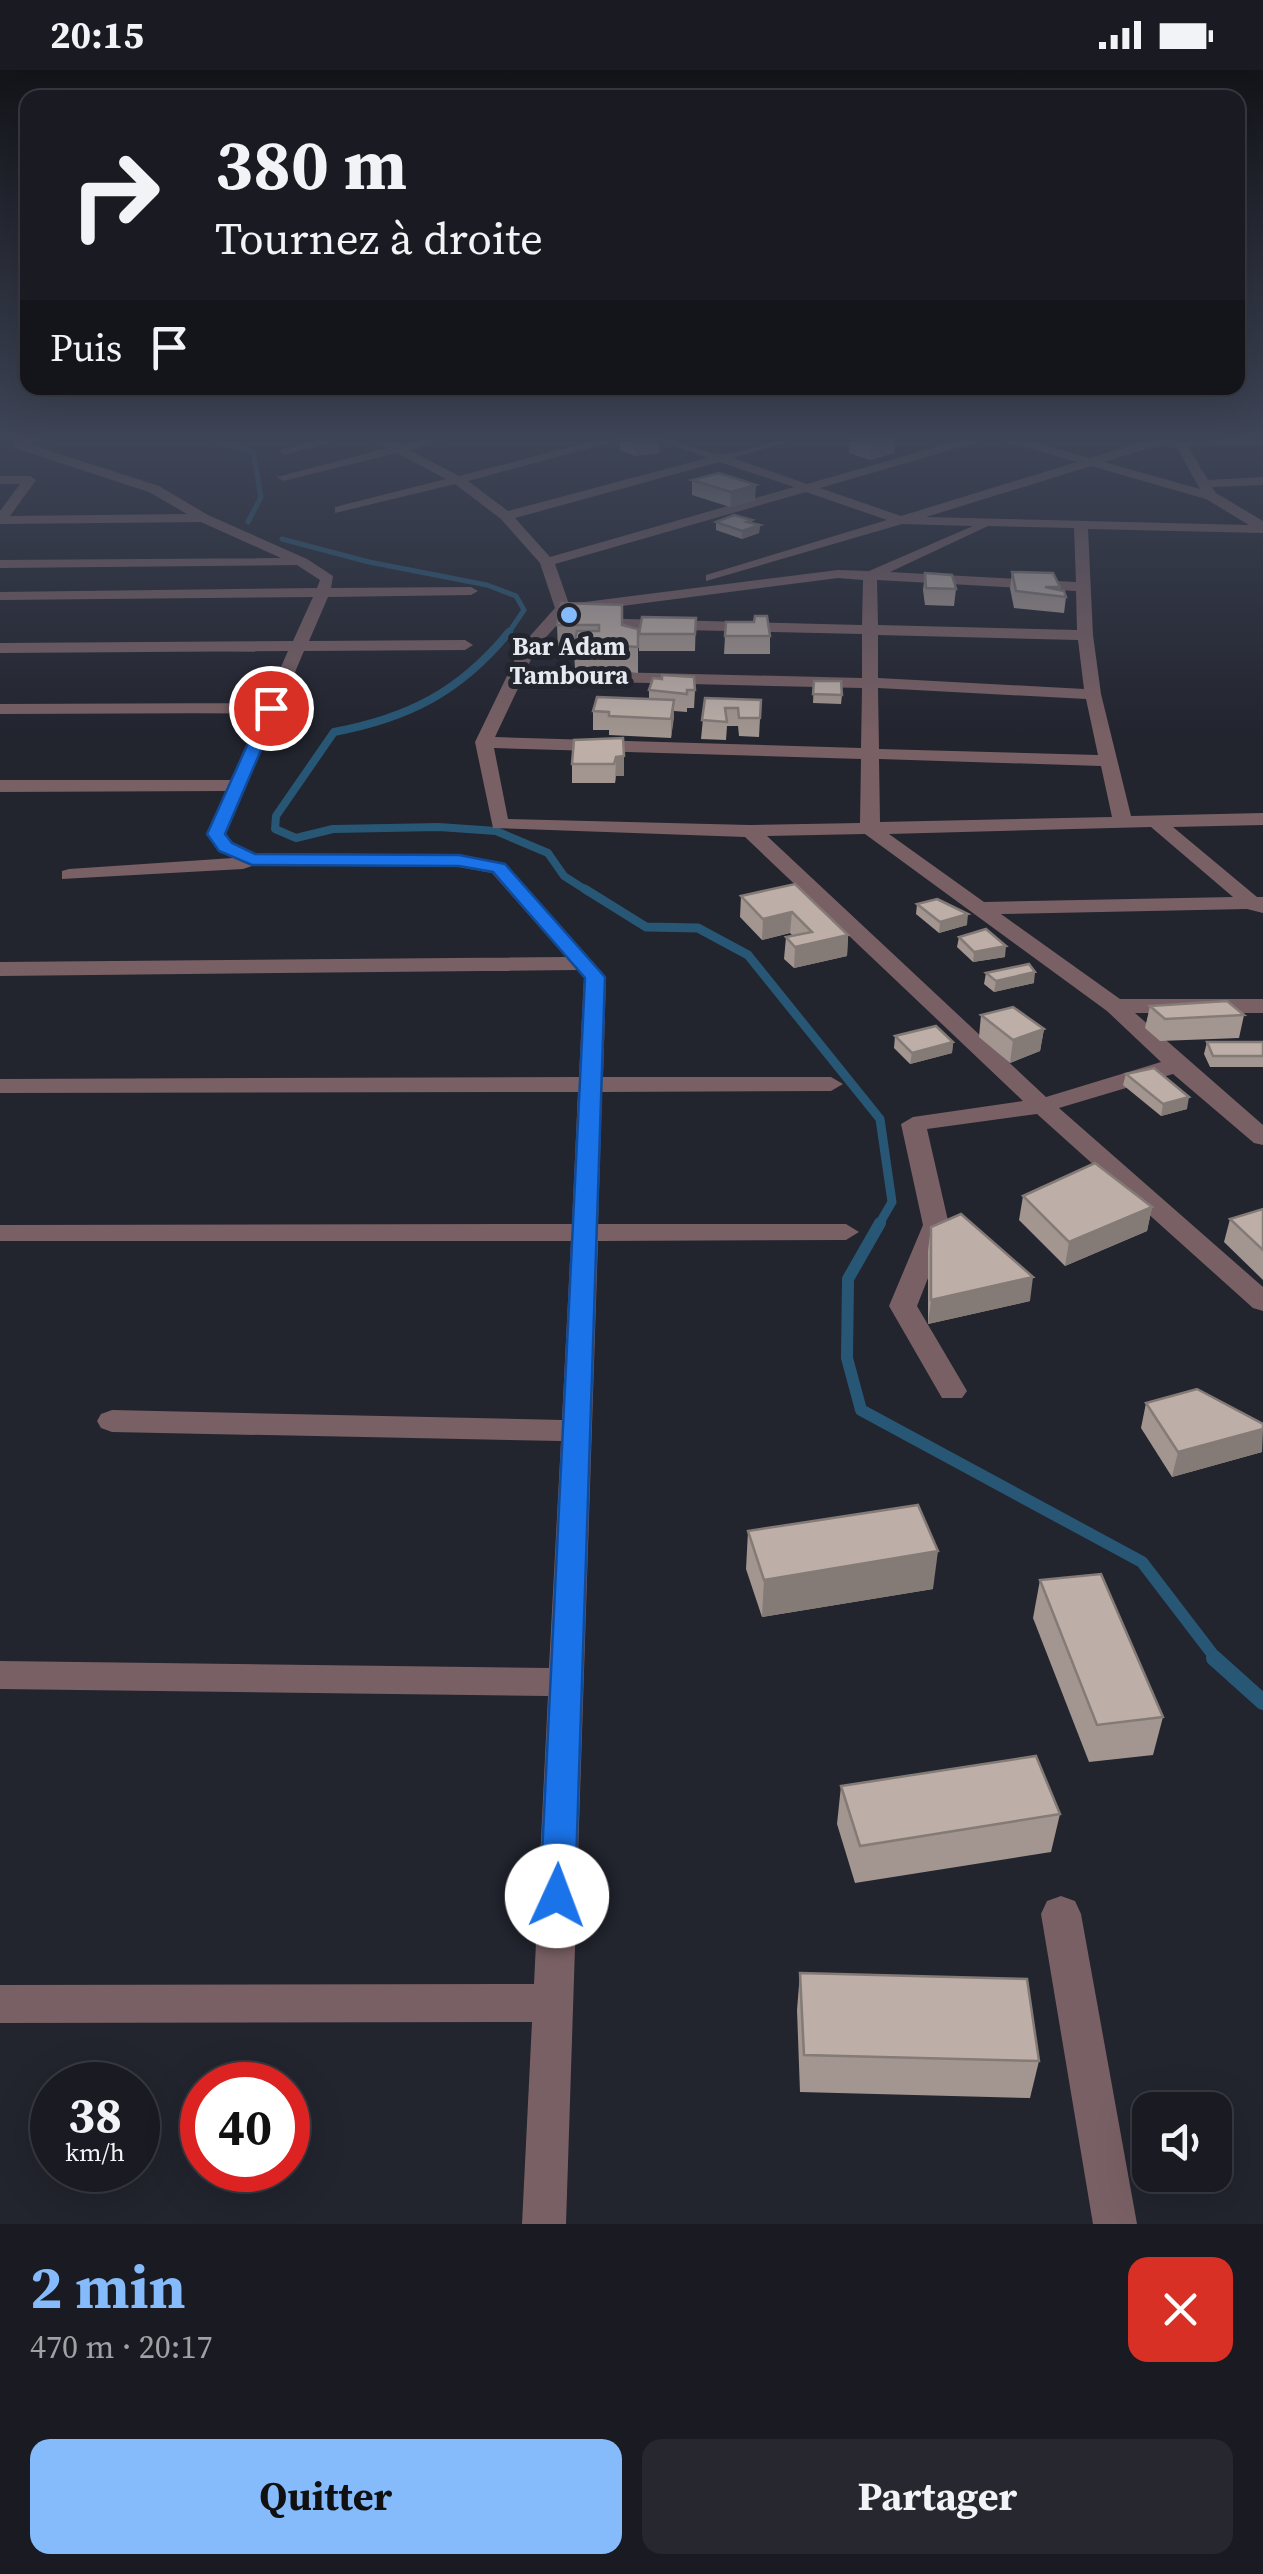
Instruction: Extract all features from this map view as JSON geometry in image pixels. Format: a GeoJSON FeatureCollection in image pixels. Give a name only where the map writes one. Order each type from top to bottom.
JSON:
{"type":"FeatureCollection","features":[{"type":"Feature","properties":{"kind":"street"},"geometry":{"type":"LineString","coordinates":[[245,537],[302,562],[328,579],[216,834],[226,847],[252,860]]}},
{"type":"Feature","properties":{"kind":"street"},"geometry":{"type":"LineString","coordinates":[[525,537],[548,562],[558,616]]}},
{"type":"Feature","properties":{"kind":"street"},"geometry":{"type":"LineString","coordinates":[[548,562],[637,537]]}},
{"type":"Feature","properties":{"kind":"street"},"geometry":{"type":"LineString","coordinates":[[665,596],[848,537]]}},
{"type":"Feature","properties":{"kind":"street"},"geometry":{"type":"LineString","coordinates":[[870,576],[961,537]]}},
{"type":"Feature","properties":{"kind":"street"},"geometry":{"type":"LineString","coordinates":[[1081,537],[1086,636],[1094,694],[1123,822]]}},
{"type":"Feature","properties":{"kind":"street"},"geometry":{"type":"LineString","coordinates":[[0,564],[302,562]]}},
{"type":"Feature","properties":{"kind":"street"},"geometry":{"type":"LineString","coordinates":[[0,596],[26,564]]}},
{"type":"Feature","properties":{"kind":"street"},"geometry":{"type":"LineString","coordinates":[[1086,586],[838,574],[665,596],[558,616],[530,646],[484,742],[500,824],[750,830],[1263,818]]}},
{"type":"Feature","properties":{"kind":"street"},"geometry":{"type":"LineString","coordinates":[[870,576],[870,829]]}},
{"type":"Feature","properties":{"kind":"street"},"geometry":{"type":"LineString","coordinates":[[0,596],[470,591]]}},
{"type":"Feature","properties":{"kind":"street"},"geometry":{"type":"LineString","coordinates":[[558,616],[1086,636]]}},
{"type":"Feature","properties":{"kind":"street"},"geometry":{"type":"LineString","coordinates":[[0,648],[465,645]]}},
{"type":"Feature","properties":{"kind":"street"},"geometry":{"type":"LineString","coordinates":[[514,675],[1094,694]]}},
{"type":"Feature","properties":{"kind":"street"},"geometry":{"type":"LineString","coordinates":[[0,709],[271,708]]}},
{"type":"Feature","properties":{"kind":"street"},"geometry":{"type":"LineString","coordinates":[[484,742],[1109,761]]}},
{"type":"Feature","properties":{"kind":"street"},"geometry":{"type":"LineString","coordinates":[[0,786],[238,785]]}},
{"type":"Feature","properties":{"kind":"street"},"geometry":{"type":"LineString","coordinates":[[1155,821],[1259,906]]}},
{"type":"Feature","properties":{"kind":"street"},"geometry":{"type":"LineString","coordinates":[[870,829],[1115,1006],[1177,1066],[1263,1138]]}},
{"type":"Feature","properties":{"kind":"street"},"geometry":{"type":"LineString","coordinates":[[750,830],[1042,1106],[1263,1302]]}},
{"type":"Feature","properties":{"kind":"street"},"geometry":{"type":"LineString","coordinates":[[69,876],[243,864],[252,860],[459,861],[499,868],[595,977],[544,2224]]}},
{"type":"Feature","properties":{"kind":"street"},"geometry":{"type":"LineString","coordinates":[[980,908],[1259,906]]}},
{"type":"Feature","properties":{"kind":"street"},"geometry":{"type":"LineString","coordinates":[[0,968],[584,963]]}},
{"type":"Feature","properties":{"kind":"street"},"geometry":{"type":"LineString","coordinates":[[1115,1006],[1263,1006]]}},
{"type":"Feature","properties":{"kind":"street"},"geometry":{"type":"LineString","coordinates":[[952,1391],[903,1306],[936,1225],[913,1124],[1042,1106],[1177,1066]]}},
{"type":"Feature","properties":{"kind":"street"},"geometry":{"type":"LineString","coordinates":[[0,1086],[831,1084]]}},
{"type":"Feature","properties":{"kind":"street"},"geometry":{"type":"LineString","coordinates":[[0,1233],[846,1232]]}},
{"type":"Feature","properties":{"kind":"street"},"geometry":{"type":"LineString","coordinates":[[112,1421],[576,1431]]}},
{"type":"Feature","properties":{"kind":"street"},"geometry":{"type":"LineString","coordinates":[[0,1675],[566,1682]]}},
{"type":"Feature","properties":{"kind":"street"},"geometry":{"type":"LineString","coordinates":[[1060,1914],[1115,2224]]}},
{"type":"Feature","properties":{"kind":"street"},"geometry":{"type":"LineString","coordinates":[[0,2004],[553,2003]]}},
{"type":"Feature","properties":{"kind":"building"},"geometry":{"type":"Polygon","coordinates":[[[1012,572],[1053,573],[1060,587],[1045,587],[1064,591],[1066,597],[1016,591],[1012,572]]]}},
{"type":"Feature","properties":{"kind":"building"},"geometry":{"type":"Polygon","coordinates":[[[925,573],[952,575],[956,589],[926,588],[925,573]]]}},
{"type":"Feature","properties":{"kind":"building"},"geometry":{"type":"Polygon","coordinates":[[[561,603],[622,605],[622,625],[638,629],[638,647],[574,643],[577,631],[599,631],[599,625],[557,625],[559,615],[578,615],[560,611],[561,603]]]}},
{"type":"Feature","properties":{"kind":"building"},"geometry":{"type":"Polygon","coordinates":[[[755,616],[767,616],[770,636],[725,636],[726,622],[754,622],[755,616]]]}},
{"type":"Feature","properties":{"kind":"building"},"geometry":{"type":"Polygon","coordinates":[[[642,617],[696,618],[695,634],[639,634],[642,617]]]}},
{"type":"Feature","properties":{"kind":"building"},"geometry":{"type":"Polygon","coordinates":[[[662,675],[694,677],[695,690],[687,690],[687,694],[649,690],[653,678],[662,679],[662,675]]]}},
{"type":"Feature","properties":{"kind":"building"},"geometry":{"type":"Polygon","coordinates":[[[814,681],[841,681],[842,695],[813,694],[814,681]]]}},
{"type":"Feature","properties":{"kind":"building"},"geometry":{"type":"Polygon","coordinates":[[[597,697],[674,700],[671,719],[609,716],[609,712],[593,711],[597,697]]]}},
{"type":"Feature","properties":{"kind":"building"},"geometry":{"type":"Polygon","coordinates":[[[705,698],[761,700],[760,718],[739,718],[738,708],[725,708],[727,722],[702,720],[705,698]]]}},
{"type":"Feature","properties":{"kind":"building"},"geometry":{"type":"Polygon","coordinates":[[[623,738],[624,756],[616,757],[614,764],[572,764],[574,740],[623,738]]]}},
{"type":"Feature","properties":{"kind":"building"},"geometry":{"type":"Polygon","coordinates":[[[795,884],[848,935],[795,947],[786,937],[812,932],[792,912],[763,919],[741,896],[795,884]]]}},
{"type":"Feature","properties":{"kind":"building"},"geometry":{"type":"Polygon","coordinates":[[[937,899],[968,914],[940,922],[917,904],[937,899]]]}},
{"type":"Feature","properties":{"kind":"building"},"geometry":{"type":"Polygon","coordinates":[[[986,929],[1006,946],[974,952],[959,937],[986,929]]]}},
{"type":"Feature","properties":{"kind":"building"},"geometry":{"type":"Polygon","coordinates":[[[1029,964],[1035,972],[996,981],[986,973],[1029,964]]]}},
{"type":"Feature","properties":{"kind":"building"},"geometry":{"type":"Polygon","coordinates":[[[1227,1001],[1244,1015],[1165,1019],[1150,1006],[1227,1001]]]}},
{"type":"Feature","properties":{"kind":"building"},"geometry":{"type":"Polygon","coordinates":[[[1013,1007],[1044,1029],[1013,1040],[981,1015],[1013,1007]]]}},
{"type":"Feature","properties":{"kind":"building"},"geometry":{"type":"Polygon","coordinates":[[[936,1026],[953,1042],[912,1053],[895,1036],[936,1026]]]}},
{"type":"Feature","properties":{"kind":"building"},"geometry":{"type":"Polygon","coordinates":[[[1207,1042],[1263,1042],[1263,1056],[1213,1056],[1207,1042]]]}},
{"type":"Feature","properties":{"kind":"building"},"geometry":{"type":"Polygon","coordinates":[[[1154,1068],[1189,1097],[1163,1104],[1126,1074],[1154,1068]]]}},
{"type":"Feature","properties":{"kind":"building"},"geometry":{"type":"Polygon","coordinates":[[[1095,1163],[1152,1207],[1069,1242],[1023,1196],[1095,1163]]]}},
{"type":"Feature","properties":{"kind":"building"},"geometry":{"type":"Polygon","coordinates":[[[1263,1209],[1263,1250],[1230,1219],[1263,1209]]]}},
{"type":"Feature","properties":{"kind":"building"},"geometry":{"type":"Polygon","coordinates":[[[961,1214],[1033,1277],[931,1300],[931,1227],[961,1214]]]}},
{"type":"Feature","properties":{"kind":"building"},"geometry":{"type":"Polygon","coordinates":[[[1197,1389],[1263,1424],[1263,1429],[1178,1452],[1146,1403],[1197,1389]]]}},
{"type":"Feature","properties":{"kind":"building"},"geometry":{"type":"Polygon","coordinates":[[[918,1505],[938,1551],[764,1580],[748,1531],[918,1505]]]}},
{"type":"Feature","properties":{"kind":"building"},"geometry":{"type":"Polygon","coordinates":[[[1101,1574],[1163,1717],[1097,1725],[1040,1580],[1101,1574]]]}},
{"type":"Feature","properties":{"kind":"building"},"geometry":{"type":"Polygon","coordinates":[[[1036,1756],[1060,1814],[860,1846],[841,1786],[1036,1756]]]}},
{"type":"Feature","properties":{"kind":"building"},"geometry":{"type":"Polygon","coordinates":[[[800,1973],[1027,1979],[1039,2061],[804,2055],[800,1973]]]}},
{"type":"Feature","properties":{"kind":"waterway"},"geometry":{"type":"LineString","coordinates":[[282,539],[369,562],[487,585],[516,596],[524,610],[507,635]]}},
{"type":"Feature","properties":{"kind":"waterway"},"geometry":{"type":"LineString","coordinates":[[509,632],[471,671],[431,699],[386,719],[334,732],[276,816],[275,829],[296,838],[333,829],[439,827],[496,831],[548,853],[564,876],[589,892]]}},
{"type":"Feature","properties":{"kind":"waterway"},"geometry":{"type":"LineString","coordinates":[[585,889],[646,927],[698,928],[748,955],[880,1119],[892,1202],[878,1226]]}},
{"type":"Feature","properties":{"kind":"waterway"},"geometry":{"type":"LineString","coordinates":[[880,1223],[848,1279],[847,1358],[861,1410],[1142,1562],[1217,1660]]}},
{"type":"Feature","properties":{"kind":"waterway"},"geometry":{"type":"LineString","coordinates":[[1214,1658],[1263,1702]]}},
{"type":"Feature","properties":{"kind":"place","name":"Bar Adam Tamboura"},"geometry":{"type":"Point","coordinates":[569,615]}},
{"type":"Feature","properties":{"kind":"route"},"geometry":{"type":"LineString","coordinates":[[271,708],[216,834],[226,847],[252,860],[459,861],[499,868],[595,977],[557,1896]]}}]}
